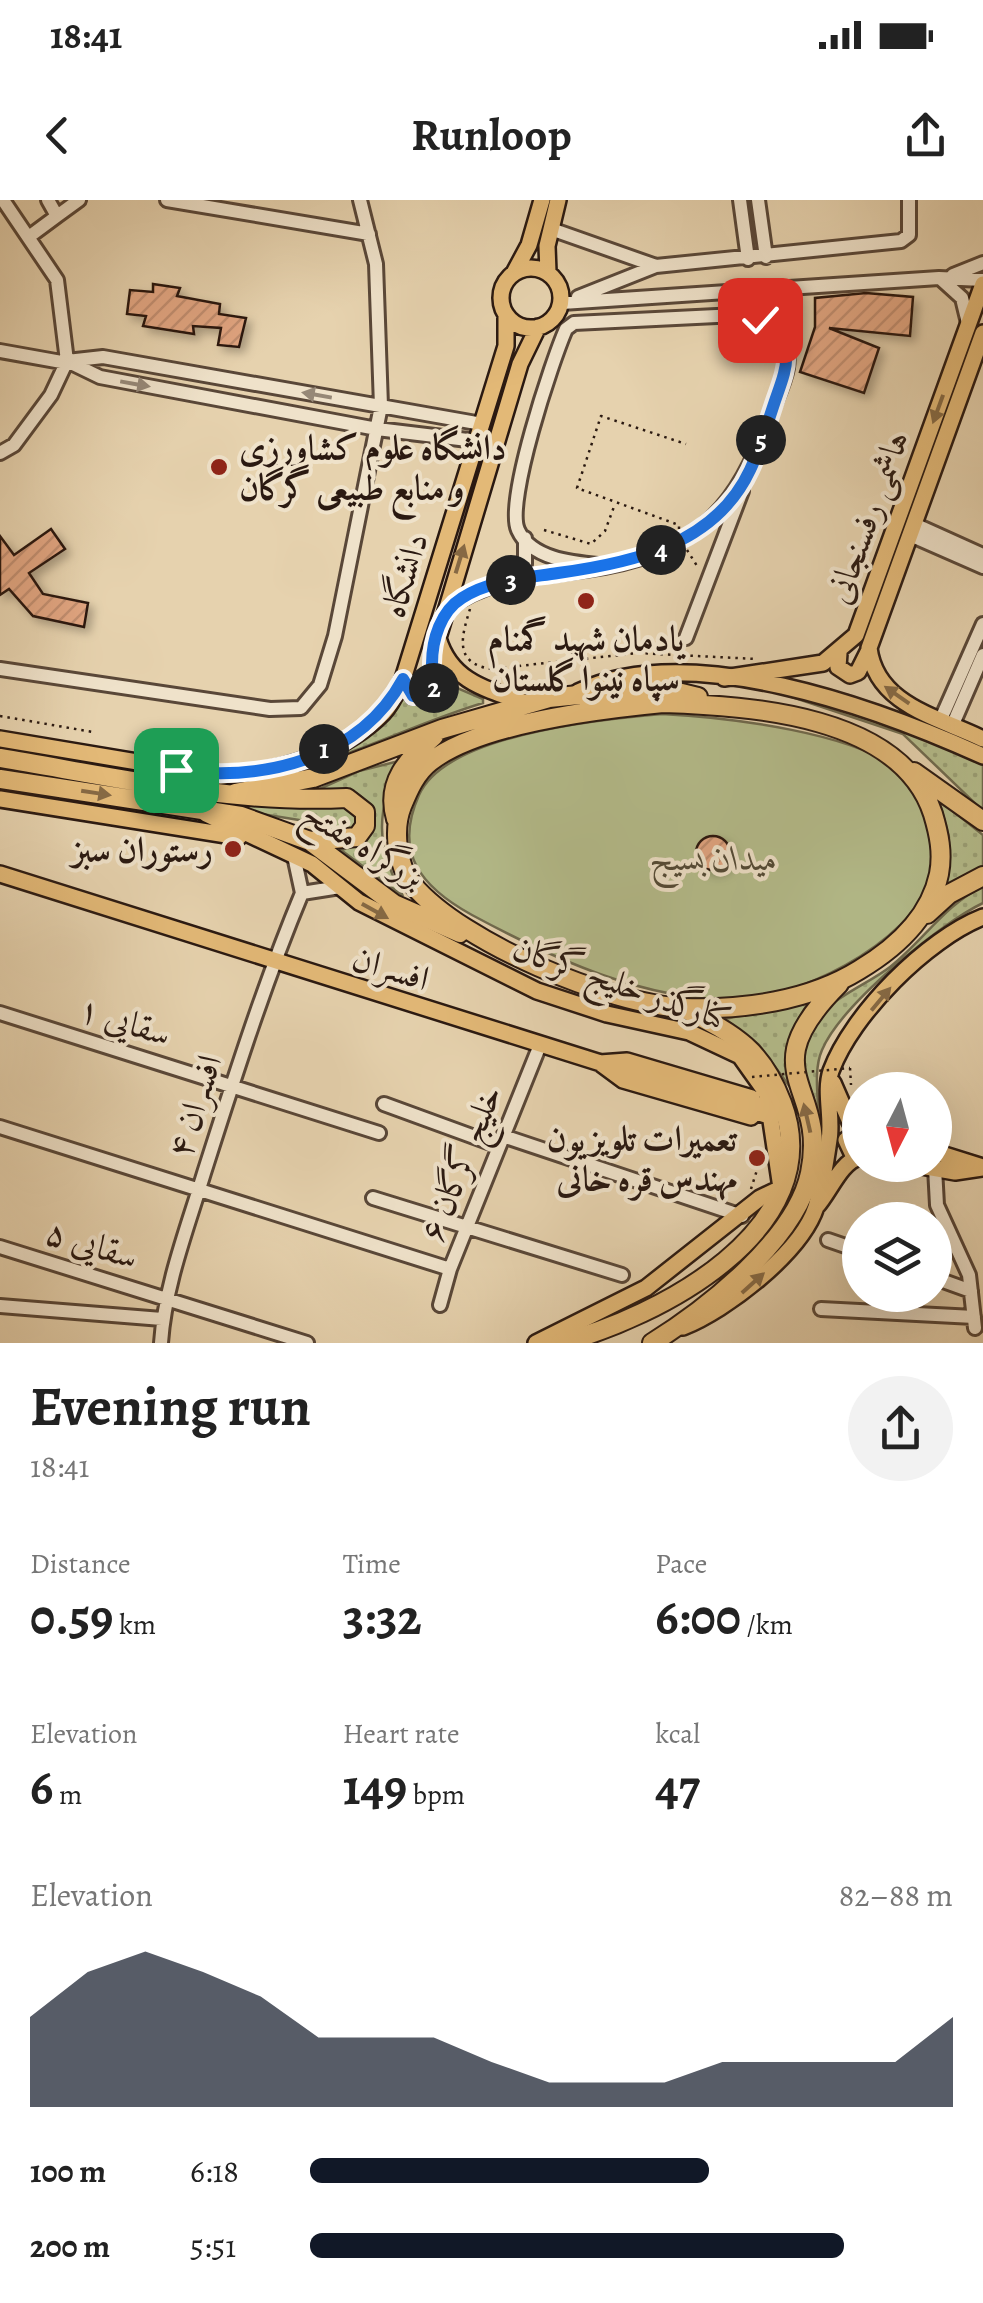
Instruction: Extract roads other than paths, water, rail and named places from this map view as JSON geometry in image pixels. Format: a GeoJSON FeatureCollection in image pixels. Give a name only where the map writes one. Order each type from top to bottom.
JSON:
{"type":"FeatureCollection","features":[{"type":"Feature","properties":{"kind":"highway"},"geometry":{"type":"LineString","coordinates":[[235,794],[313,778],[442,729],[530,704],[574,694],[657,687],[858,738],[905,765],[983,821]]}},
{"type":"Feature","properties":{"kind":"highway"},"geometry":{"type":"LineString","coordinates":[[396,820],[415,778],[430,762],[485,737],[569,715],[663,703],[759,711]]}},
{"type":"Feature","properties":{"kind":"highway"},"geometry":{"type":"LineString","coordinates":[[442,729],[400,769],[393,789],[398,847],[411,882],[437,907],[512,955],[636,1000],[682,1008],[754,1006],[844,980]]}},
{"type":"Feature","properties":{"kind":"highway"},"geometry":{"type":"LineString","coordinates":[[0,758],[235,794],[298,800],[347,798],[358,802],[365,812],[365,826],[358,837],[310,841]]}},
{"type":"Feature","properties":{"kind":"highway"},"geometry":{"type":"LineString","coordinates":[[905,765],[928,801],[941,857],[932,894],[915,924]]}},
{"type":"Feature","properties":{"kind":"highway","name":"بزرگراه مفتح"},"geometry":{"type":"LineString","coordinates":[[0,779],[241,816],[310,841],[394,904],[512,955]]}},
{"type":"Feature","properties":{"kind":"highway"},"geometry":{"type":"LineString","coordinates":[[652,1343],[762,1253],[787,1226],[802,1198],[812,1145],[794,1047],[814,1009],[844,980],[886,954],[949,894],[983,876]]}},
{"type":"Feature","properties":{"kind":"highway"},"geometry":{"type":"LineString","coordinates":[[560,1343],[612,1328],[657,1306],[714,1270],[748,1241],[768,1215],[781,1188],[789,1122],[772,1075],[753,1051],[726,1029],[682,1008]]}},
{"type":"Feature","properties":{"kind":"main road"},"geometry":{"type":"LineString","coordinates":[[542,200],[529,245],[501,293],[506,316],[515,324],[538,328],[558,314],[562,303],[561,291],[548,272],[558,200]]}},
{"type":"Feature","properties":{"kind":"main road"},"geometry":{"type":"LineString","coordinates":[[514,273],[524,268],[548,272]]}},
{"type":"Feature","properties":{"kind":"main road","name":"هاشمی رفسنجانی"},"geometry":{"type":"LineString","coordinates":[[983,282],[976,328],[978,363],[870,648],[872,666],[892,696],[983,739]]}},
{"type":"Feature","properties":{"kind":"main road","name":"دانشگاه"},"geometry":{"type":"LineString","coordinates":[[0,739],[221,776],[250,775],[277,769],[370,725],[387,709],[403,679],[506,346],[506,316]]}},
{"type":"Feature","properties":{"kind":"main road","name":"دانشگاه"},"geometry":{"type":"LineString","coordinates":[[530,704],[476,686],[456,673],[443,656],[438,638],[520,364],[538,328]]}},
{"type":"Feature","properties":{"kind":"main road","name":"هاشمی رفسنجانی"},"geometry":{"type":"LineString","coordinates":[[724,678],[754,670],[795,670],[822,663],[840,652],[856,634],[976,328]]}},
{"type":"Feature","properties":{"kind":"main road"},"geometry":{"type":"LineString","coordinates":[[432,586],[450,591]]}},
{"type":"Feature","properties":{"kind":"main road"},"geometry":{"type":"LineString","coordinates":[[403,679],[413,696],[432,693],[438,638]]}},
{"type":"Feature","properties":{"kind":"main road"},"geometry":{"type":"LineString","coordinates":[[840,652],[838,667],[850,675],[858,672],[870,648]]}},
{"type":"Feature","properties":{"kind":"main road"},"geometry":{"type":"LineString","coordinates":[[574,694],[602,681],[634,675],[724,678],[840,699],[983,756]]}},
{"type":"Feature","properties":{"kind":"main road"},"geometry":{"type":"LineString","coordinates":[[0,799],[263,842]]}},
{"type":"Feature","properties":{"kind":"main road"},"geometry":{"type":"LineString","coordinates":[[192,808],[263,842]]}},
{"type":"Feature","properties":{"kind":"main road","name":"کنارگذر خلیج گرگان"},"geometry":{"type":"LineString","coordinates":[[263,842],[294,856],[415,933],[537,991],[713,1040],[740,1056],[756,1073],[781,1188]]}},
{"type":"Feature","properties":{"kind":"main road","name":"افسران"},"geometry":{"type":"LineString","coordinates":[[0,874],[600,1063],[765,1120]]}},
{"type":"Feature","properties":{"kind":"main road"},"geometry":{"type":"LineString","coordinates":[[816,1207],[830,1135],[830,1075],[848,1038],[904,972],[937,942],[983,917]]}},
{"type":"Feature","properties":{"kind":"main road"},"geometry":{"type":"LineString","coordinates":[[830,1075],[842,1108]]}},
{"type":"Feature","properties":{"kind":"main road"},"geometry":{"type":"LineString","coordinates":[[952,1163],[983,1168]]}},
{"type":"Feature","properties":{"kind":"main road"},"geometry":{"type":"LineString","coordinates":[[670,1332],[708,1317],[774,1264],[842,1175]]}},
{"type":"Feature","properties":{"kind":"main road"},"geometry":{"type":"LineString","coordinates":[[536,1343],[646,1288],[760,1198],[781,1188]]}},
{"type":"Feature","properties":{"kind":"street"},"geometry":{"type":"LineString","coordinates":[[0,454],[14,444],[51,395],[67,362],[57,280],[4,200]]}},
{"type":"Feature","properties":{"kind":"street"},"geometry":{"type":"LineString","coordinates":[[48,200],[56,216]]}},
{"type":"Feature","properties":{"kind":"street"},"geometry":{"type":"LineString","coordinates":[[30,236],[79,200]]}},
{"type":"Feature","properties":{"kind":"street"},"geometry":{"type":"LineString","coordinates":[[166,200],[369,234]]}},
{"type":"Feature","properties":{"kind":"street"},"geometry":{"type":"LineString","coordinates":[[0,669],[270,710],[302,708],[320,685],[335,636],[381,406],[382,337],[376,264],[360,200]]}},
{"type":"Feature","properties":{"kind":"street"},"geometry":{"type":"LineString","coordinates":[[740,200],[748,259]]}},
{"type":"Feature","properties":{"kind":"street"},"geometry":{"type":"LineString","coordinates":[[758,200],[766,257]]}},
{"type":"Feature","properties":{"kind":"street"},"geometry":{"type":"LineString","coordinates":[[562,303],[656,266],[901,241],[909,234],[909,200]]}},
{"type":"Feature","properties":{"kind":"street"},"geometry":{"type":"LineString","coordinates":[[552,229],[656,266]]}},
{"type":"Feature","properties":{"kind":"street"},"geometry":{"type":"LineString","coordinates":[[939,278],[983,263]]}},
{"type":"Feature","properties":{"kind":"street"},"geometry":{"type":"LineString","coordinates":[[562,303],[939,278],[983,282]]}},
{"type":"Feature","properties":{"kind":"street"},"geometry":{"type":"LineString","coordinates":[[939,278],[962,298],[976,328]]}},
{"type":"Feature","properties":{"kind":"street"},"geometry":{"type":"LineString","coordinates":[[607,566],[551,556],[518,529],[516,490],[561,340],[574,323],[737,315],[760,320],[778,332],[786,348],[787,368],[686,638]]}},
{"type":"Feature","properties":{"kind":"street"},"geometry":{"type":"LineString","coordinates":[[0,351],[67,362],[100,378],[376,429],[476,442]]}},
{"type":"Feature","properties":{"kind":"street"},"geometry":{"type":"LineString","coordinates":[[67,362],[103,357],[482,424]]}},
{"type":"Feature","properties":{"kind":"street"},"geometry":{"type":"LineString","coordinates":[[443,612],[475,591],[520,578],[607,566],[681,542],[721,512],[750,472]]}},
{"type":"Feature","properties":{"kind":"street"},"geometry":{"type":"LineString","coordinates":[[912,529],[981,558]]}},
{"type":"Feature","properties":{"kind":"street"},"geometry":{"type":"LineString","coordinates":[[520,578],[525,564],[525,538]]}},
{"type":"Feature","properties":{"kind":"street"},"geometry":{"type":"LineString","coordinates":[[947,722],[983,624]]}},
{"type":"Feature","properties":{"kind":"street"},"geometry":{"type":"LineString","coordinates":[[947,722],[983,655]]}},
{"type":"Feature","properties":{"kind":"street"},"geometry":{"type":"LineString","coordinates":[[294,856],[302,892],[340,887]]}},
{"type":"Feature","properties":{"kind":"street","name":"افسران ۴"},"geometry":{"type":"LineString","coordinates":[[161,1343],[166,1298],[198,1191],[273,962],[302,892]]}},
{"type":"Feature","properties":{"kind":"street","name":"سقایی ۱"},"geometry":{"type":"LineString","coordinates":[[0,1013],[379,1133]]}},
{"type":"Feature","properties":{"kind":"street","name":"خلیج گرگان ۶"},"geometry":{"type":"LineString","coordinates":[[440,1305],[466,1228],[540,1045]]}},
{"type":"Feature","properties":{"kind":"street"},"geometry":{"type":"LineString","coordinates":[[384,1104],[742,1216]]}},
{"type":"Feature","properties":{"kind":"street"},"geometry":{"type":"LineString","coordinates":[[0,1127],[450,1270]]}},
{"type":"Feature","properties":{"kind":"street"},"geometry":{"type":"LineString","coordinates":[[821,1310],[975,1323],[971,1291],[976,1274],[937,1204],[936,1182]]}},
{"type":"Feature","properties":{"kind":"street"},"geometry":{"type":"LineString","coordinates":[[373,1198],[622,1275]]}},
{"type":"Feature","properties":{"kind":"street"},"geometry":{"type":"LineString","coordinates":[[828,1240],[842,1245]]}},
{"type":"Feature","properties":{"kind":"street","name":"سقایی ۵"},"geometry":{"type":"LineString","coordinates":[[0,1247],[307,1343]]}},
{"type":"Feature","properties":{"kind":"street"},"geometry":{"type":"LineString","coordinates":[[952,1284],[971,1291]]}},
{"type":"Feature","properties":{"kind":"street"},"geometry":{"type":"LineString","coordinates":[[0,1306],[162,1319]]}},
{"type":"Feature","properties":{"kind":"tunnel"},"geometry":{"type":"LineString","coordinates":[[775,1118],[842,1138]]}},
{"type":"Feature","properties":{"kind":"place","name":"دانشگاه علوم کشاورزی و منابع طبیعی گرگان"},"geometry":{"type":"Point","coordinates":[219,467]}},
{"type":"Feature","properties":{"kind":"place","name":"یادمان شهید گمنام سپاه نینوا گلستان"},"geometry":{"type":"Point","coordinates":[586,601]}},
{"type":"Feature","properties":{"kind":"place","name":"رستوران سبز"},"geometry":{"type":"Point","coordinates":[233,849]}},
{"type":"Feature","properties":{"kind":"place","name":"تعمیرات تلویزیون مهندس قره خانی"},"geometry":{"type":"Point","coordinates":[757,1158]}},
{"type":"Feature","properties":{"kind":"park label","name":"میدان بسیج"},"geometry":{"type":"Point","coordinates":[714,858]}}]}
